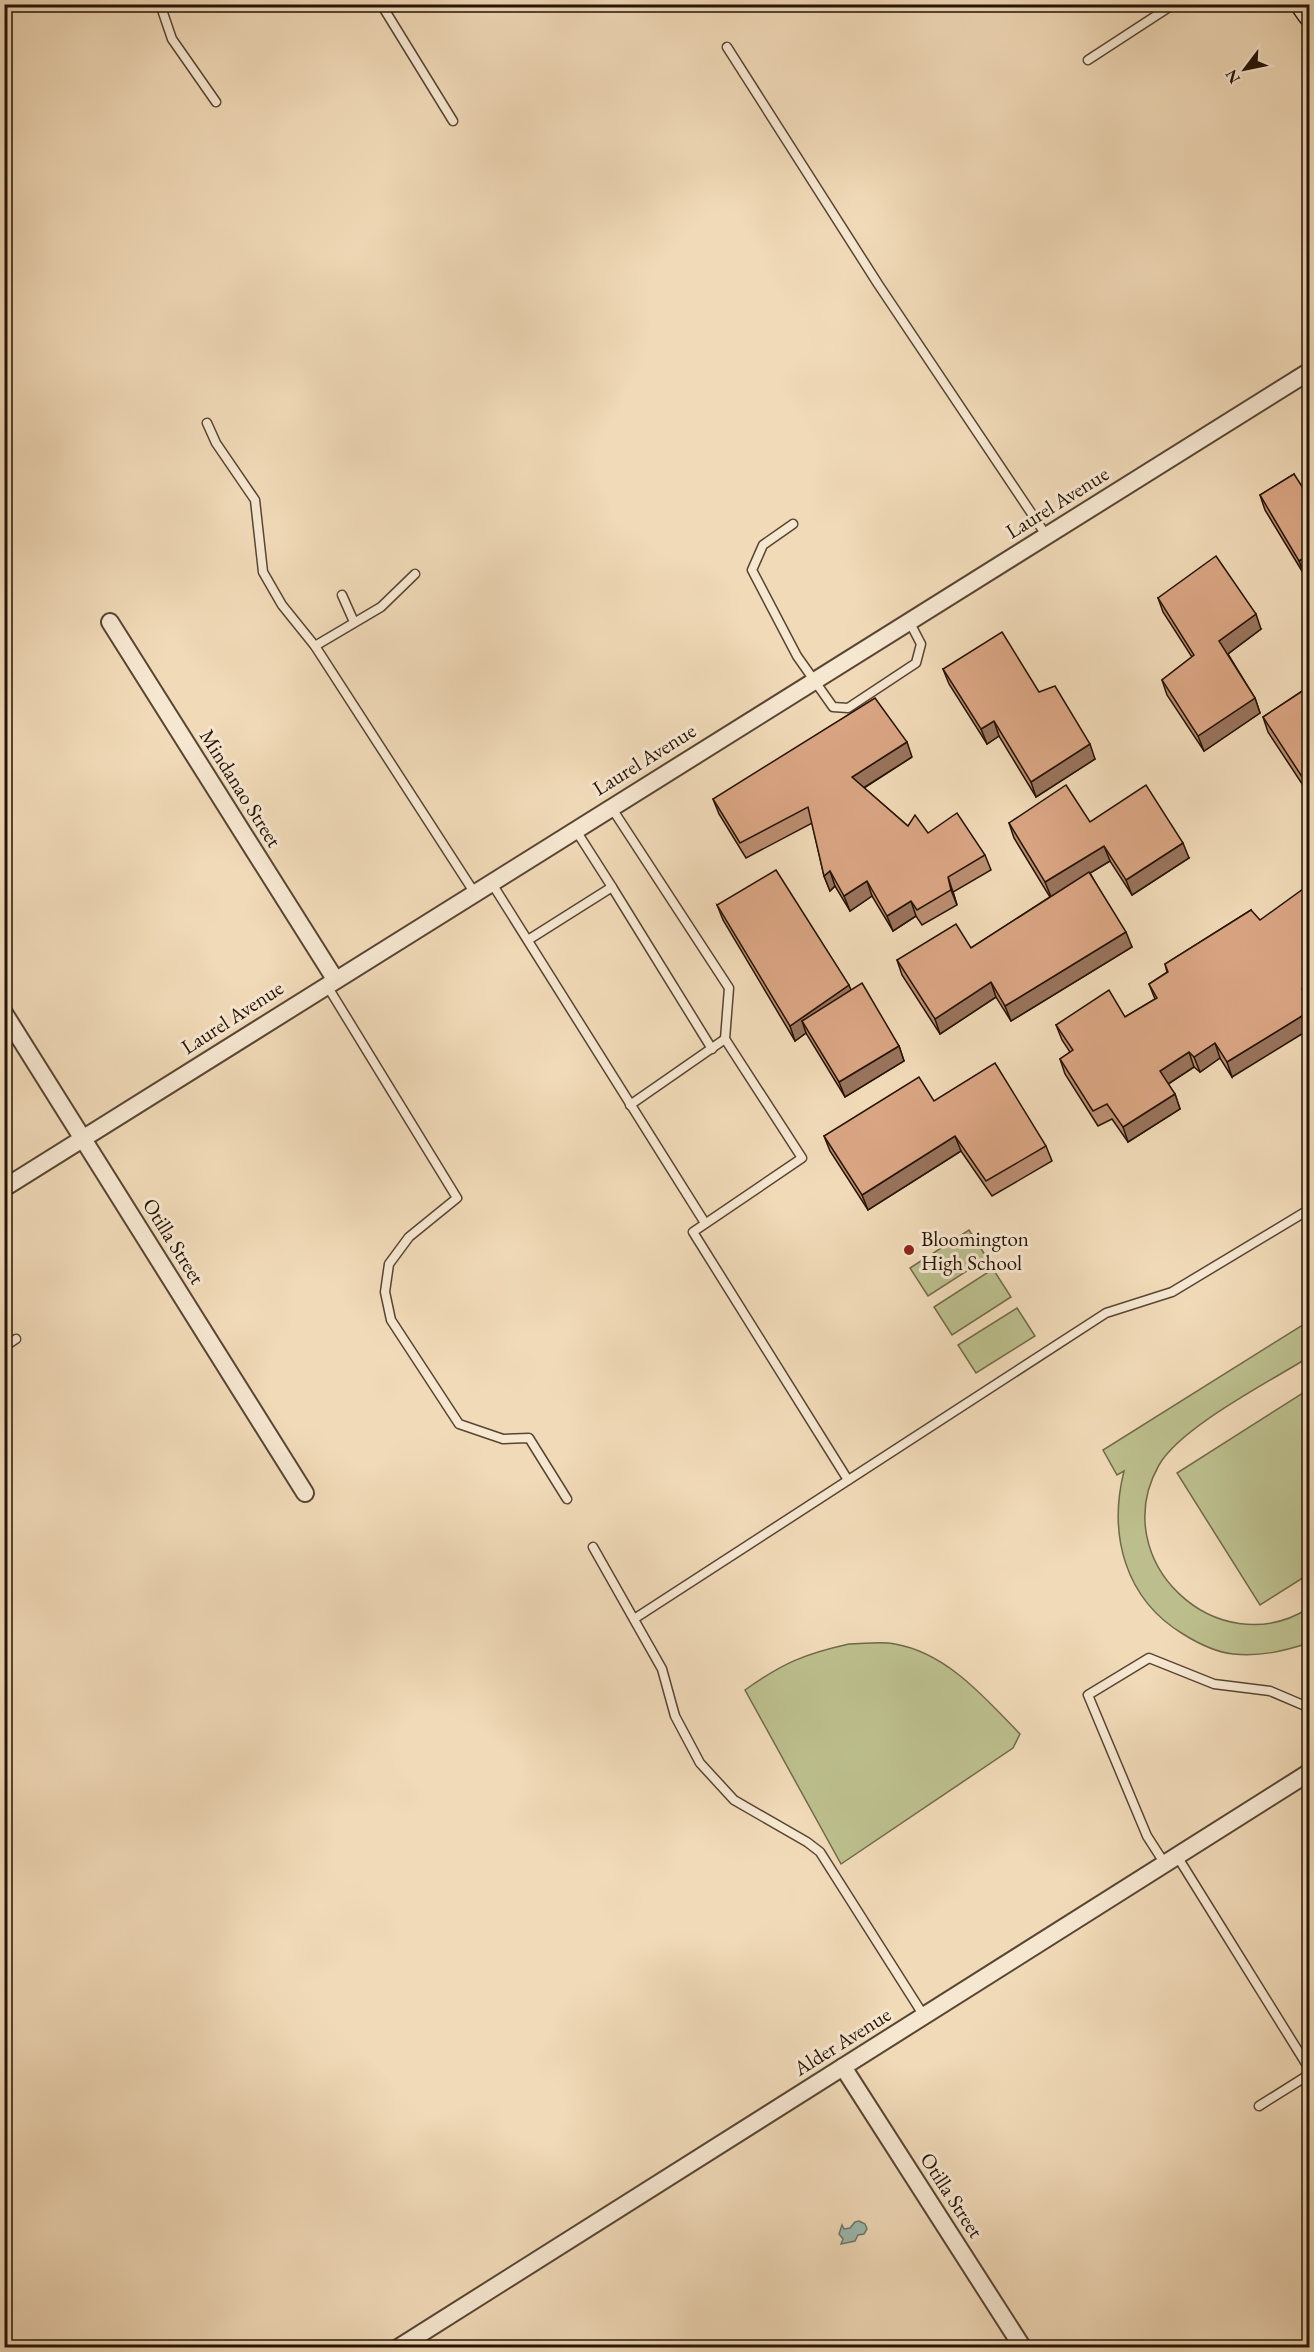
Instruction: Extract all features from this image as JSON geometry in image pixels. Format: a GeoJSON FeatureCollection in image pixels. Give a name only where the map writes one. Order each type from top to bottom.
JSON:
{"type":"FeatureCollection","features":[{"type":"Feature","properties":{"kind":"street"},"geometry":{"type":"LineString","coordinates":[[1304,4],[1310,14]]}},
{"type":"Feature","properties":{"kind":"street","name":"Laurel Avenue"},"geometry":{"type":"LineString","coordinates":[[4,1188],[1310,371]]}},
{"type":"Feature","properties":{"kind":"street","name":"Mindanao Street"},"geometry":{"type":"LineString","coordinates":[[110,622],[330,982]]}},
{"type":"Feature","properties":{"kind":"street","name":"Otilla Street"},"geometry":{"type":"LineString","coordinates":[[4,1013],[305,1493]]}},
{"type":"Feature","properties":{"kind":"street","name":"Alder Avenue"},"geometry":{"type":"LineString","coordinates":[[398,2348],[1310,1772]]}},
{"type":"Feature","properties":{"kind":"street","name":"Otilla Street"},"geometry":{"type":"LineString","coordinates":[[843,2067],[1023,2348]]}},
{"type":"Feature","properties":{"kind":"lane"},"geometry":{"type":"LineString","coordinates":[[160,4],[172,39],[216,102]]}},
{"type":"Feature","properties":{"kind":"lane"},"geometry":{"type":"LineString","coordinates":[[381,4],[453,121]]}},
{"type":"Feature","properties":{"kind":"lane"},"geometry":{"type":"LineString","coordinates":[[1088,60],[1174,4]]}},
{"type":"Feature","properties":{"kind":"lane"},"geometry":{"type":"LineString","coordinates":[[727,47],[878,284],[1046,535]]}},
{"type":"Feature","properties":{"kind":"lane"},"geometry":{"type":"LineString","coordinates":[[207,423],[216,443],[255,500],[263,572],[282,604],[315,646],[474,892]]}},
{"type":"Feature","properties":{"kind":"lane"},"geometry":{"type":"LineString","coordinates":[[793,524],[763,545],[752,570],[797,656],[833,707],[848,708],[916,663],[921,644],[909,621]]}},
{"type":"Feature","properties":{"kind":"lane"},"geometry":{"type":"LineString","coordinates":[[315,646],[381,607],[414,574]]}},
{"type":"Feature","properties":{"kind":"lane"},"geometry":{"type":"LineString","coordinates":[[342,595],[354,621]]}},
{"type":"Feature","properties":{"kind":"lane"},"geometry":{"type":"LineString","coordinates":[[611,807],[729,988],[725,1040],[802,1158],[693,1232],[848,1480]]}},
{"type":"Feature","properties":{"kind":"lane"},"geometry":{"type":"LineString","coordinates":[[575,829],[712,1048]]}},
{"type":"Feature","properties":{"kind":"lane"},"geometry":{"type":"LineString","coordinates":[[491,882],[705,1223]]}},
{"type":"Feature","properties":{"kind":"lane"},"geometry":{"type":"LineString","coordinates":[[528,940],[612,887]]}},
{"type":"Feature","properties":{"kind":"lane"},"geometry":{"type":"LineString","coordinates":[[330,982],[457,1198],[409,1237],[389,1264],[385,1292],[391,1320],[459,1424],[503,1439],[529,1438],[567,1499]]}},
{"type":"Feature","properties":{"kind":"lane"},"geometry":{"type":"LineString","coordinates":[[630,1105],[725,1040]]}},
{"type":"Feature","properties":{"kind":"lane"},"geometry":{"type":"LineString","coordinates":[[634,1619],[1106,1313],[1172,1292],[1310,1209]]}},
{"type":"Feature","properties":{"kind":"lane"},"geometry":{"type":"LineString","coordinates":[[4,1347],[16,1339]]}},
{"type":"Feature","properties":{"kind":"lane"},"geometry":{"type":"LineString","coordinates":[[593,1547],[662,1669],[675,1716],[700,1763],[734,1800],[807,1842],[820,1852],[924,2016]]}},
{"type":"Feature","properties":{"kind":"lane"},"geometry":{"type":"LineString","coordinates":[[1259,2106],[1310,2072],[1171,1860],[1147,1836],[1088,1695],[1149,1658],[1214,1684],[1270,1691],[1310,1708]]}},
{"type":"Feature","properties":{"kind":"green space"},"geometry":{"type":"Polygon","coordinates":[[[969,1230],[987,1258],[928,1296],[910,1268],[969,1230]]]}},
{"type":"Feature","properties":{"kind":"green space"},"geometry":{"type":"Polygon","coordinates":[[[993,1269],[1011,1297],[952,1335],[934,1307],[993,1269]]]}},
{"type":"Feature","properties":{"kind":"green space"},"geometry":{"type":"Polygon","coordinates":[[[1017,1308],[1035,1336],[976,1373],[958,1345],[1017,1308]]]}},
{"type":"Feature","properties":{"kind":"green space"},"geometry":{"type":"Polygon","coordinates":[[[1309,1321],[1309,1357],[1227,1406],[1170,1450],[1159,1465],[1146,1501],[1147,1536],[1158,1567],[1179,1594],[1207,1613],[1239,1623],[1274,1622],[1309,1608],[1309,1643],[1262,1654],[1243,1655],[1220,1651],[1195,1641],[1163,1620],[1147,1603],[1135,1584],[1120,1541],[1118,1519],[1124,1471],[1117,1475],[1103,1450],[1309,1321]]]}},
{"type":"Feature","properties":{"kind":"green space"},"geometry":{"type":"Polygon","coordinates":[[[1309,1389],[1309,1574],[1260,1605],[1177,1473],[1309,1389]]]}},
{"type":"Feature","properties":{"kind":"green space"},"geometry":{"type":"Polygon","coordinates":[[[890,1643],[914,1649],[932,1657],[979,1692],[1020,1734],[1013,1748],[841,1864],[745,1690],[794,1661],[849,1644],[890,1643]]]}},
{"type":"Feature","properties":{"kind":"water"},"geometry":{"type":"Polygon","coordinates":[[[859,2221],[865,2224],[867,2229],[864,2234],[858,2235],[855,2241],[841,2244],[843,2239],[839,2234],[842,2225],[844,2229],[850,2228],[859,2221]]]}},
{"type":"Feature","properties":{"kind":"building"},"geometry":{"type":"Polygon","coordinates":[[[1294,474],[1310,499],[1310,554],[1299,561],[1260,495],[1294,474]]]}},
{"type":"Feature","properties":{"kind":"building"},"geometry":{"type":"Polygon","coordinates":[[[1216,556],[1256,614],[1219,641],[1255,698],[1198,736],[1162,680],[1194,655],[1158,598],[1216,556]]]}},
{"type":"Feature","properties":{"kind":"building"},"geometry":{"type":"Polygon","coordinates":[[[1002,632],[1039,692],[1055,686],[1090,744],[1031,782],[994,721],[981,729],[943,669],[1002,632]]]}},
{"type":"Feature","properties":{"kind":"building"},"geometry":{"type":"Polygon","coordinates":[[[1310,686],[1310,789],[1263,717],[1310,686]]]}},
{"type":"Feature","properties":{"kind":"building"},"geometry":{"type":"Polygon","coordinates":[[[875,698],[907,742],[852,777],[908,826],[915,815],[928,833],[957,813],[985,855],[948,877],[951,890],[917,910],[911,901],[887,916],[867,881],[844,896],[830,871],[824,876],[808,807],[740,843],[713,799],[875,698]]]}},
{"type":"Feature","properties":{"kind":"building"},"geometry":{"type":"Polygon","coordinates":[[[1066,785],[1090,822],[1146,785],[1183,843],[1126,880],[1104,846],[1045,882],[1009,823],[1066,785]]]}},
{"type":"Feature","properties":{"kind":"building"},"geometry":{"type":"Polygon","coordinates":[[[776,870],[849,985],[790,1026],[717,905],[776,870]]]}},
{"type":"Feature","properties":{"kind":"building"},"geometry":{"type":"Polygon","coordinates":[[[1089,872],[1126,932],[1005,1006],[991,982],[935,1019],[897,960],[956,924],[971,948],[1089,872]]]}},
{"type":"Feature","properties":{"kind":"building"},"geometry":{"type":"Polygon","coordinates":[[[1310,884],[1310,984],[1302,989],[1310,1001],[1310,1011],[1227,1062],[1215,1043],[1194,1057],[1189,1052],[1160,1071],[1175,1094],[1123,1127],[1107,1104],[1093,1111],[1060,1059],[1073,1050],[1056,1025],[1109,990],[1125,1017],[1157,998],[1149,984],[1168,972],[1165,964],[1251,910],[1260,920],[1310,884]]]}},
{"type":"Feature","properties":{"kind":"building"},"geometry":{"type":"Polygon","coordinates":[[[862,983],[899,1046],[839,1082],[802,1021],[862,983]]]}},
{"type":"Feature","properties":{"kind":"building"},"geometry":{"type":"Polygon","coordinates":[[[995,1063],[1046,1146],[986,1181],[955,1136],[862,1195],[824,1136],[919,1077],[934,1101],[995,1063]]]}},
{"type":"Feature","properties":{"kind":"place","name":"Bloomington High School"},"geometry":{"type":"Point","coordinates":[909,1250]}}]}
